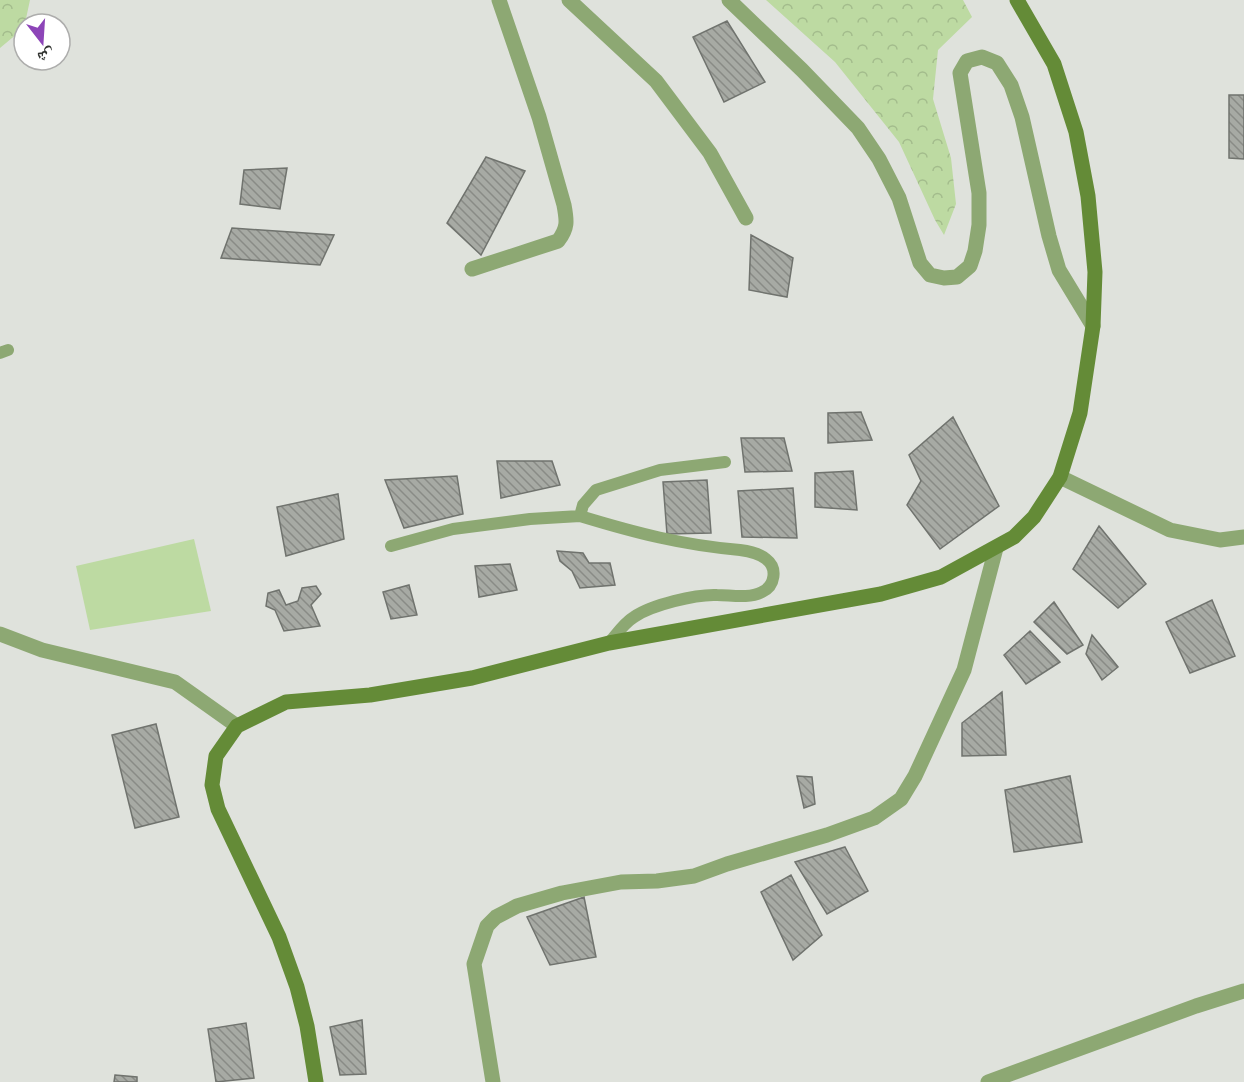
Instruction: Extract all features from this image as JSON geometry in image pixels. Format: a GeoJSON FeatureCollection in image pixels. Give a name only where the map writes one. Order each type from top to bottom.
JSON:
{"type":"FeatureCollection","features":[{"type":"Feature","properties":{"kind":"main road"},"geometry":{"type":"LineString","coordinates":[[316,1082],[307,1026],[297,987],[279,937],[218,808],[213,785],[216,756],[237,726],[286,702],[370,695],[472,678],[609,643],[881,594],[941,577],[1014,537],[1034,517],[1060,477],[1080,413],[1093,326],[1095,272],[1088,196],[1076,132],[1054,64],[1017,0]]}},
{"type":"Feature","properties":{"kind":"street"},"geometry":{"type":"LineString","coordinates":[[472,269],[558,241],[566,230],[567,219],[564,205],[539,117],[499,0]]}},
{"type":"Feature","properties":{"kind":"street"},"geometry":{"type":"LineString","coordinates":[[569,0],[656,81],[710,153],[746,218]]}},
{"type":"Feature","properties":{"kind":"street"},"geometry":{"type":"LineString","coordinates":[[729,0],[858,128],[879,159],[898,198],[920,263],[930,275],[937,277],[957,277],[970,266],[979,225],[979,193],[960,73],[967,61],[982,57],[997,63],[1011,85],[1022,117],[1059,270],[1093,326]]}},
{"type":"Feature","properties":{"kind":"street"},"geometry":{"type":"LineString","coordinates":[[1060,477],[1170,530],[1220,540],[1244,537]]}},
{"type":"Feature","properties":{"kind":"street"},"geometry":{"type":"LineString","coordinates":[[493,1082],[474,964],[487,926],[496,917],[517,906],[562,893],[621,882],[657,881],[694,876],[874,818],[901,799],[915,776],[964,670],[996,548]]}},
{"type":"Feature","properties":{"kind":"street"},"geometry":{"type":"LineString","coordinates":[[0,634],[42,650],[175,682],[237,726]]}},
{"type":"Feature","properties":{"kind":"street"},"geometry":{"type":"LineString","coordinates":[[988,1082],[1196,1006],[1244,991]]}},
{"type":"Feature","properties":{"kind":"lane"},"geometry":{"type":"LineString","coordinates":[[580,516],[583,505],[596,490],[660,470],[725,462]]}},
{"type":"Feature","properties":{"kind":"lane"},"geometry":{"type":"LineString","coordinates":[[391,546],[453,529],[530,519],[580,516],[631,532],[681,543],[745,551],[766,558],[773,567],[774,578],[771,585],[762,592],[735,596],[702,595],[680,600],[632,617],[609,643]]}},
{"type":"Feature","properties":{"kind":"green space"},"geometry":{"type":"Polygon","coordinates":[[[0,0],[30,0],[27,12],[12,12],[12,38],[0,48],[0,0]]]}},
{"type":"Feature","properties":{"kind":"green space"},"geometry":{"type":"Polygon","coordinates":[[[766,0],[963,0],[972,17],[938,50],[933,99],[951,158],[956,204],[944,235],[899,142],[835,62],[766,0]]]}},
{"type":"Feature","properties":{"kind":"green space"},"geometry":{"type":"Polygon","coordinates":[[[194,539],[211,611],[90,630],[76,566],[194,539]]]}},
{"type":"Feature","properties":{"kind":"building"},"geometry":{"type":"Polygon","coordinates":[[[727,21],[765,82],[724,102],[693,37],[727,21]]]}},
{"type":"Feature","properties":{"kind":"building"},"geometry":{"type":"Polygon","coordinates":[[[1229,95],[1244,95],[1244,159],[1229,158],[1229,95]]]}},
{"type":"Feature","properties":{"kind":"building"},"geometry":{"type":"Polygon","coordinates":[[[486,157],[525,171],[481,255],[447,223],[486,157]]]}},
{"type":"Feature","properties":{"kind":"building"},"geometry":{"type":"Polygon","coordinates":[[[287,168],[280,209],[240,204],[244,170],[287,168]]]}},
{"type":"Feature","properties":{"kind":"building"},"geometry":{"type":"Polygon","coordinates":[[[232,228],[334,235],[320,265],[221,258],[232,228]]]}},
{"type":"Feature","properties":{"kind":"building"},"geometry":{"type":"Polygon","coordinates":[[[751,235],[793,258],[787,297],[749,290],[751,235]]]}},
{"type":"Feature","properties":{"kind":"building"},"geometry":{"type":"Polygon","coordinates":[[[861,412],[872,440],[828,443],[828,413],[861,412]]]}},
{"type":"Feature","properties":{"kind":"building"},"geometry":{"type":"Polygon","coordinates":[[[953,417],[999,506],[940,549],[907,505],[921,481],[909,455],[953,417]]]}},
{"type":"Feature","properties":{"kind":"building"},"geometry":{"type":"Polygon","coordinates":[[[741,438],[784,438],[792,471],[745,472],[741,438]]]}},
{"type":"Feature","properties":{"kind":"building"},"geometry":{"type":"Polygon","coordinates":[[[497,461],[552,461],[560,485],[501,498],[497,461]]]}},
{"type":"Feature","properties":{"kind":"building"},"geometry":{"type":"Polygon","coordinates":[[[853,471],[857,510],[815,507],[815,473],[853,471]]]}},
{"type":"Feature","properties":{"kind":"building"},"geometry":{"type":"Polygon","coordinates":[[[457,476],[463,514],[404,528],[385,480],[457,476]]]}},
{"type":"Feature","properties":{"kind":"building"},"geometry":{"type":"Polygon","coordinates":[[[707,480],[711,533],[667,534],[663,482],[707,480]]]}},
{"type":"Feature","properties":{"kind":"building"},"geometry":{"type":"Polygon","coordinates":[[[793,488],[797,538],[742,537],[738,491],[793,488]]]}},
{"type":"Feature","properties":{"kind":"building"},"geometry":{"type":"Polygon","coordinates":[[[338,494],[344,539],[286,556],[277,507],[338,494]]]}},
{"type":"Feature","properties":{"kind":"building"},"geometry":{"type":"Polygon","coordinates":[[[1099,526],[1146,584],[1118,608],[1073,569],[1099,526]]]}},
{"type":"Feature","properties":{"kind":"building"},"geometry":{"type":"Polygon","coordinates":[[[557,551],[583,553],[589,563],[610,563],[615,585],[580,588],[572,571],[560,561],[557,551]]]}},
{"type":"Feature","properties":{"kind":"building"},"geometry":{"type":"Polygon","coordinates":[[[510,564],[517,590],[479,597],[475,566],[510,564]]]}},
{"type":"Feature","properties":{"kind":"building"},"geometry":{"type":"Polygon","coordinates":[[[409,585],[417,615],[391,619],[383,592],[409,585]]]}},
{"type":"Feature","properties":{"kind":"building"},"geometry":{"type":"Polygon","coordinates":[[[316,586],[321,594],[311,605],[320,626],[284,631],[275,610],[266,606],[268,593],[279,590],[286,605],[298,601],[302,588],[316,586]]]}},
{"type":"Feature","properties":{"kind":"building"},"geometry":{"type":"Polygon","coordinates":[[[1212,600],[1235,656],[1190,673],[1166,622],[1212,600]]]}},
{"type":"Feature","properties":{"kind":"building"},"geometry":{"type":"Polygon","coordinates":[[[1054,602],[1083,645],[1067,654],[1034,622],[1054,602]]]}},
{"type":"Feature","properties":{"kind":"building"},"geometry":{"type":"Polygon","coordinates":[[[1030,631],[1060,662],[1026,684],[1004,655],[1030,631]]]}},
{"type":"Feature","properties":{"kind":"building"},"geometry":{"type":"Polygon","coordinates":[[[1092,635],[1118,667],[1102,680],[1086,654],[1092,635]]]}},
{"type":"Feature","properties":{"kind":"building"},"geometry":{"type":"Polygon","coordinates":[[[1002,692],[1006,755],[962,756],[962,723],[1002,692]]]}},
{"type":"Feature","properties":{"kind":"building"},"geometry":{"type":"Polygon","coordinates":[[[156,724],[179,817],[135,828],[112,735],[156,724]]]}},
{"type":"Feature","properties":{"kind":"building"},"geometry":{"type":"Polygon","coordinates":[[[797,776],[812,777],[815,804],[804,808],[797,776]]]}},
{"type":"Feature","properties":{"kind":"building"},"geometry":{"type":"Polygon","coordinates":[[[1070,776],[1082,842],[1014,852],[1005,790],[1070,776]]]}},
{"type":"Feature","properties":{"kind":"building"},"geometry":{"type":"Polygon","coordinates":[[[845,847],[868,891],[827,914],[795,862],[845,847]]]}},
{"type":"Feature","properties":{"kind":"building"},"geometry":{"type":"Polygon","coordinates":[[[791,875],[822,935],[793,960],[761,892],[791,875]]]}},
{"type":"Feature","properties":{"kind":"building"},"geometry":{"type":"Polygon","coordinates":[[[584,897],[596,957],[550,965],[527,917],[584,897]]]}},
{"type":"Feature","properties":{"kind":"building"},"geometry":{"type":"Polygon","coordinates":[[[362,1020],[366,1074],[340,1075],[330,1027],[362,1020]]]}},
{"type":"Feature","properties":{"kind":"building"},"geometry":{"type":"Polygon","coordinates":[[[246,1023],[254,1078],[216,1082],[208,1029],[246,1023]]]}},
{"type":"Feature","properties":{"kind":"building"},"geometry":{"type":"Polygon","coordinates":[[[115,1075],[137,1077],[137,1082],[114,1082],[115,1075]]]}}]}
